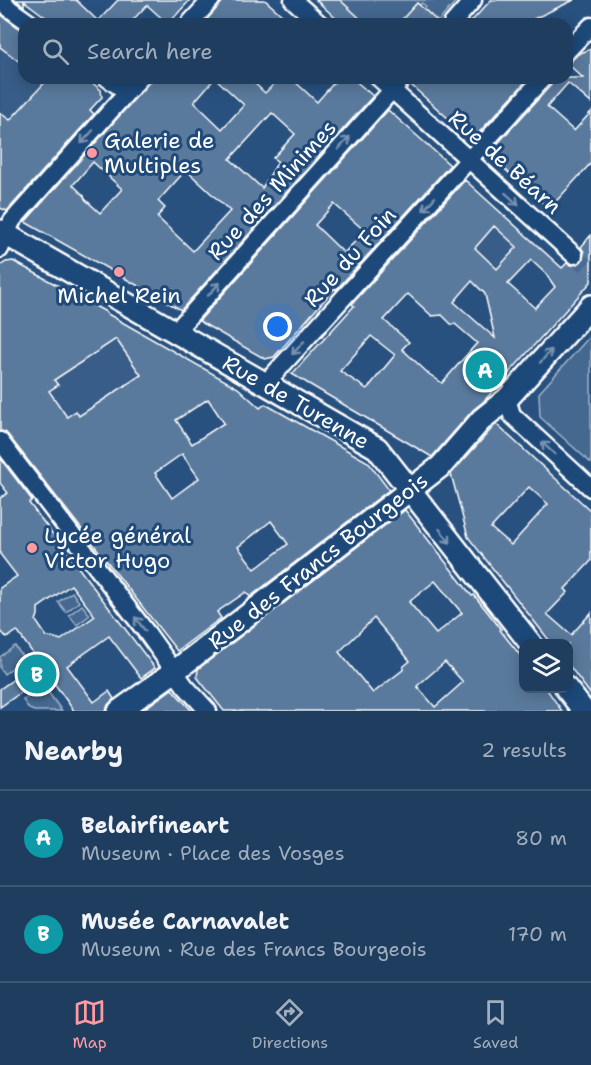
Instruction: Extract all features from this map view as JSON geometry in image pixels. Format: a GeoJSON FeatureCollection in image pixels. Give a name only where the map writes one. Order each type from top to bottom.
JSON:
{"type":"FeatureCollection","features":[{"type":"Feature","properties":{"kind":"street"},"geometry":{"type":"LineString","coordinates":[[2,0],[23,18]]}},
{"type":"Feature","properties":{"kind":"street"},"geometry":{"type":"LineString","coordinates":[[194,18],[211,0]]}},
{"type":"Feature","properties":{"kind":"street"},"geometry":{"type":"LineString","coordinates":[[293,0],[313,18]]}},
{"type":"Feature","properties":{"kind":"street"},"geometry":{"type":"LineString","coordinates":[[457,18],[473,0]]}},
{"type":"Feature","properties":{"kind":"street"},"geometry":{"type":"LineString","coordinates":[[573,45],[591,26]]}},
{"type":"Feature","properties":{"kind":"street"},"geometry":{"type":"LineString","coordinates":[[116,84],[128,92]]}},
{"type":"Feature","properties":{"kind":"street"},"geometry":{"type":"LineString","coordinates":[[2,238],[12,221],[135,84]]}},
{"type":"Feature","properties":{"kind":"street","name":"Rue de Béarn"},"geometry":{"type":"LineString","coordinates":[[398,84],[468,160],[574,255]]}},
{"type":"Feature","properties":{"kind":"street","name":"Rue des Minimes"},"geometry":{"type":"LineString","coordinates":[[176,332],[398,84]]}},
{"type":"Feature","properties":{"kind":"street","name":"Rue du Foin"},"geometry":{"type":"LineString","coordinates":[[265,384],[538,84]]}},
{"type":"Feature","properties":{"kind":"street","name":"Rue de Turenne"},"geometry":{"type":"LineString","coordinates":[[2,238],[176,332],[377,448],[527,639]]}},
{"type":"Feature","properties":{"kind":"street","name":"Rue des Francs Bourgeois"},"geometry":{"type":"LineString","coordinates":[[119,711],[175,671],[441,466],[482,419],[507,399],[591,306]]}},
{"type":"Feature","properties":{"kind":"street"},"geometry":{"type":"LineString","coordinates":[[507,399],[512,414],[591,488]]}},
{"type":"Feature","properties":{"kind":"street"},"geometry":{"type":"LineString","coordinates":[[0,441],[185,686],[208,711]]}},
{"type":"Feature","properties":{"kind":"street"},"geometry":{"type":"LineString","coordinates":[[570,693],[584,711]]}},
{"type":"Feature","properties":{"kind":"shaded area"},"geometry":{"type":"Polygon","coordinates":[[[339,0],[457,0],[441,18],[434,18],[424,9],[426,7],[422,3],[420,5],[417,3],[403,18],[358,18],[339,0]]]}},
{"type":"Feature","properties":{"kind":"shaded area"},"geometry":{"type":"Polygon","coordinates":[[[0,15],[18,28],[18,84],[55,84],[0,144],[0,15]]]}},
{"type":"Feature","properties":{"kind":"shaded area"},"geometry":{"type":"Polygon","coordinates":[[[493,205],[530,239],[499,271],[451,251],[493,205]]]}},
{"type":"Feature","properties":{"kind":"shaded area"},"geometry":{"type":"Polygon","coordinates":[[[591,335],[591,463],[540,417],[539,393],[591,335]]]}},
{"type":"Feature","properties":{"kind":"shaded area"},"geometry":{"type":"Polygon","coordinates":[[[116,339],[141,375],[24,454],[0,417],[116,339]]]}},
{"type":"Feature","properties":{"kind":"shaded area"},"geometry":{"type":"Polygon","coordinates":[[[72,592],[79,602],[66,612],[58,602],[72,592]]]}},
{"type":"Feature","properties":{"kind":"shaded area"},"geometry":{"type":"Polygon","coordinates":[[[82,605],[90,615],[77,625],[69,615],[82,605]]]}},
{"type":"Feature","properties":{"kind":"shaded area"},"geometry":{"type":"Polygon","coordinates":[[[15,646],[24,659],[4,674],[0,668],[0,657],[15,646]]]}},
{"type":"Feature","properties":{"kind":"shaded area"},"geometry":{"type":"Polygon","coordinates":[[[43,685],[62,711],[29,709],[23,700],[43,685]]]}},
{"type":"Feature","properties":{"kind":"building"},"geometry":{"type":"Polygon","coordinates":[[[16,0],[76,0],[95,18],[47,18],[24,1],[24,6],[16,0]]]}},
{"type":"Feature","properties":{"kind":"building"},"geometry":{"type":"Polygon","coordinates":[[[118,0],[190,0],[174,18],[161,18],[147,5],[135,18],[101,18],[118,0]]]}},
{"type":"Feature","properties":{"kind":"building"},"geometry":{"type":"Polygon","coordinates":[[[224,0],[265,0],[285,18],[208,18],[224,0]]]}},
{"type":"Feature","properties":{"kind":"building"},"geometry":{"type":"Polygon","coordinates":[[[316,0],[340,0],[360,18],[336,18],[316,0]]]}},
{"type":"Feature","properties":{"kind":"building"},"geometry":{"type":"Polygon","coordinates":[[[491,0],[574,0],[536,18],[474,18],[491,0]]]}},
{"type":"Feature","properties":{"kind":"building"},"geometry":{"type":"Polygon","coordinates":[[[417,3],[434,18],[403,18],[417,3]]]}},
{"type":"Feature","properties":{"kind":"building"},"geometry":{"type":"Polygon","coordinates":[[[0,14],[18,28],[18,60],[0,47],[0,14]]]}},
{"type":"Feature","properties":{"kind":"building"},"geometry":{"type":"Polygon","coordinates":[[[591,49],[591,103],[569,84],[573,84],[573,78],[583,78],[573,69],[573,59],[578,54],[591,49]]]}},
{"type":"Feature","properties":{"kind":"building"},"geometry":{"type":"Polygon","coordinates":[[[43,84],[94,84],[101,90],[102,97],[90,110],[94,114],[7,211],[0,208],[0,113],[10,120],[43,84]]]}},
{"type":"Feature","properties":{"kind":"building"},"geometry":{"type":"Polygon","coordinates":[[[148,84],[210,84],[194,102],[222,129],[244,105],[221,84],[255,84],[265,93],[274,84],[298,84],[317,102],[333,84],[359,84],[373,96],[181,310],[25,222],[148,84]],[[272,113],[230,159],[262,188],[278,162],[273,158],[295,134],[272,113]],[[93,162],[73,185],[100,213],[122,189],[93,162]],[[186,170],[158,201],[165,208],[157,217],[193,251],[230,211],[186,170]]]}},
{"type":"Feature","properties":{"kind":"building"},"geometry":{"type":"Polygon","coordinates":[[[414,84],[524,84],[474,138],[470,138],[412,86],[414,84]]]}},
{"type":"Feature","properties":{"kind":"building"},"geometry":{"type":"Polygon","coordinates":[[[567,84],[547,107],[574,131],[591,112],[591,163],[549,209],[488,154],[551,85],[567,84]]]}},
{"type":"Feature","properties":{"kind":"building"},"geometry":{"type":"Polygon","coordinates":[[[388,110],[450,165],[274,357],[265,359],[199,321],[388,110]],[[334,204],[315,225],[344,253],[365,231],[334,204]]]}},
{"type":"Feature","properties":{"kind":"building"},"geometry":{"type":"Polygon","coordinates":[[[465,180],[562,268],[567,263],[577,265],[582,262],[584,252],[581,247],[591,235],[591,282],[432,457],[292,374],[354,306],[352,304],[465,180]],[[494,226],[475,248],[497,269],[517,247],[494,226]],[[531,260],[508,284],[535,308],[555,287],[546,274],[531,260]],[[472,281],[454,302],[495,338],[485,294],[472,281]],[[408,294],[384,320],[409,342],[402,349],[442,383],[477,343],[442,315],[432,316],[408,294]],[[371,336],[340,371],[367,389],[395,355],[371,336]]]}},
{"type":"Feature","properties":{"kind":"building"},"geometry":{"type":"Polygon","coordinates":[[[13,261],[106,312],[238,388],[260,408],[265,404],[368,462],[389,490],[250,597],[246,592],[217,612],[221,618],[177,651],[8,435],[0,431],[0,266],[13,261]],[[116,339],[54,380],[58,385],[49,391],[67,417],[76,411],[79,416],[141,375],[116,339]],[[208,399],[176,420],[192,444],[224,423],[208,399]],[[182,454],[155,473],[172,498],[199,478],[182,454]],[[271,521],[238,547],[255,569],[288,544],[271,521]]]}},
{"type":"Feature","properties":{"kind":"building"},"geometry":{"type":"Polygon","coordinates":[[[496,424],[591,511],[591,561],[565,589],[568,592],[547,614],[571,635],[591,613],[591,695],[573,671],[573,639],[548,639],[468,537],[451,474],[496,424]],[[529,487],[491,528],[511,545],[548,504],[529,487]]]}},
{"type":"Feature","properties":{"kind":"building"},"geometry":{"type":"Polygon","coordinates":[[[0,458],[32,500],[29,503],[155,668],[141,678],[109,636],[67,666],[94,702],[109,691],[114,699],[106,711],[74,711],[17,631],[7,638],[0,630],[0,588],[17,576],[0,554],[0,498],[8,493],[0,483],[0,458]],[[71,585],[38,608],[36,621],[47,637],[61,640],[95,616],[71,585]]]}},
{"type":"Feature","properties":{"kind":"building"},"geometry":{"type":"Polygon","coordinates":[[[405,510],[519,654],[519,693],[549,693],[562,711],[224,711],[197,677],[198,669],[405,510]],[[435,581],[409,602],[436,634],[462,613],[435,581]],[[374,618],[339,652],[373,693],[404,669],[403,667],[410,661],[374,618]],[[445,662],[417,686],[435,707],[463,682],[445,662]]]}},
{"type":"Feature","properties":{"kind":"building"},"geometry":{"type":"Polygon","coordinates":[[[14,679],[23,691],[0,707],[0,689],[14,679]]]}},
{"type":"Feature","properties":{"kind":"building"},"geometry":{"type":"Polygon","coordinates":[[[172,689],[192,711],[141,711],[172,689]]]}},
{"type":"Feature","properties":{"kind":"tunnel"},"geometry":{"type":"LineString","coordinates":[[574,255],[591,271]]}},
{"type":"Feature","properties":{"kind":"place","name":"Galerie de Multiples"},"geometry":{"type":"Point","coordinates":[92,153]}},
{"type":"Feature","properties":{"kind":"place","name":"Michel Rein"},"geometry":{"type":"Point","coordinates":[119,272]}},
{"type":"Feature","properties":{"kind":"place","name":"Belairfineart"},"geometry":{"type":"Point","coordinates":[485,370]}},
{"type":"Feature","properties":{"kind":"place","name":"Lycée général Victor Hugo"},"geometry":{"type":"Point","coordinates":[32,548]}},
{"type":"Feature","properties":{"kind":"place","name":"Musée Carnavalet"},"geometry":{"type":"Point","coordinates":[37,674]}}]}
